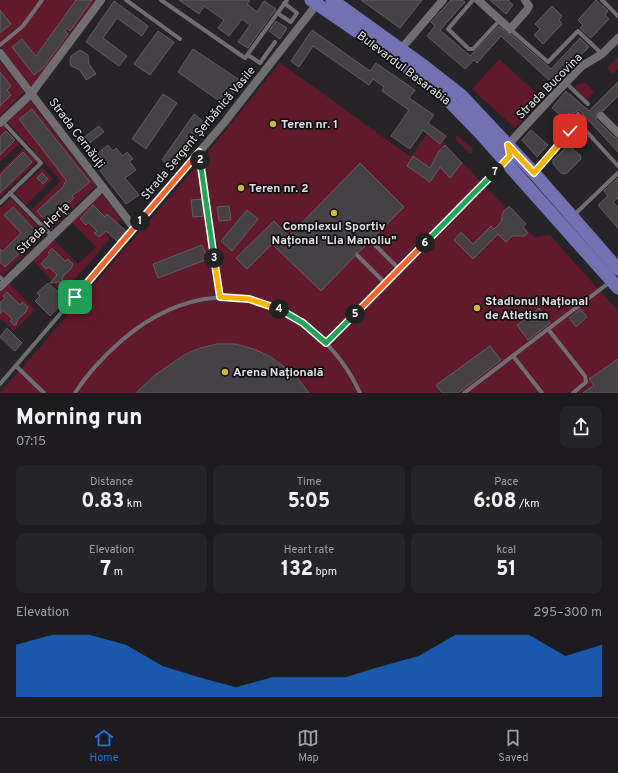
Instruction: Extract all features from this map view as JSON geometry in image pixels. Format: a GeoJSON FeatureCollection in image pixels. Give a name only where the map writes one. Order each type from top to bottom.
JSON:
{"type":"FeatureCollection","features":[{"type":"Feature","properties":{"kind":"main road","name":"Bulevardul Basarabia"},"geometry":{"type":"LineString","coordinates":[[332,0],[453,88],[504,154],[615,284]]}},
{"type":"Feature","properties":{"kind":"main road","name":"Bulevardul Basarabia"},"geometry":{"type":"LineString","coordinates":[[314,2],[394,57],[459,110],[504,154],[534,173],[618,269]]}},
{"type":"Feature","properties":{"kind":"street"},"geometry":{"type":"LineString","coordinates":[[1,122],[31,94],[101,0]]}},
{"type":"Feature","properties":{"kind":"street"},"geometry":{"type":"LineString","coordinates":[[401,49],[443,0]]}},
{"type":"Feature","properties":{"kind":"street"},"geometry":{"type":"LineString","coordinates":[[478,0],[510,29],[527,10],[529,6],[525,0]]}},
{"type":"Feature","properties":{"kind":"street","name":"Strada Sergent Șerbănică Vasile"},"geometry":{"type":"LineString","coordinates":[[134,228],[199,152],[314,2]]}},
{"type":"Feature","properties":{"kind":"street","name":"Strada Bucovina"},"geometry":{"type":"LineString","coordinates":[[504,154],[567,81],[588,62],[602,54],[618,38]]}},
{"type":"Feature","properties":{"kind":"street","name":"Strada Cernăuți"},"geometry":{"type":"LineString","coordinates":[[0,53],[134,228]]}},
{"type":"Feature","properties":{"kind":"street"},"geometry":{"type":"LineString","coordinates":[[601,116],[618,133]]}},
{"type":"Feature","properties":{"kind":"street","name":"Strada Herța"},"geometry":{"type":"LineString","coordinates":[[2,282],[103,187]]}},
{"type":"Feature","properties":{"kind":"lane"},"geometry":{"type":"LineString","coordinates":[[0,45],[23,26],[42,0]]}},
{"type":"Feature","properties":{"kind":"lane"},"geometry":{"type":"LineString","coordinates":[[126,0],[180,39]]}},
{"type":"Feature","properties":{"kind":"lane"},"geometry":{"type":"LineString","coordinates":[[161,0],[245,58],[248,55],[277,14],[286,2],[298,13],[291,22],[277,14]]}},
{"type":"Feature","properties":{"kind":"lane"},"geometry":{"type":"LineString","coordinates":[[473,0],[448,28],[469,49],[473,49],[500,20]]}},
{"type":"Feature","properties":{"kind":"lane"},"geometry":{"type":"LineString","coordinates":[[602,0],[618,16]]}},
{"type":"Feature","properties":{"kind":"lane"},"geometry":{"type":"LineString","coordinates":[[510,29],[548,62],[578,30],[602,54]]}},
{"type":"Feature","properties":{"kind":"lane"},"geometry":{"type":"LineString","coordinates":[[248,55],[260,63],[276,42]]}},
{"type":"Feature","properties":{"kind":"lane"},"geometry":{"type":"LineString","coordinates":[[567,81],[588,104]]}},
{"type":"Feature","properties":{"kind":"lane"},"geometry":{"type":"LineString","coordinates":[[534,173],[577,120],[578,114]]}},
{"type":"Feature","properties":{"kind":"lane"},"geometry":{"type":"LineString","coordinates":[[577,120],[618,166]]}},
{"type":"Feature","properties":{"kind":"lane"},"geometry":{"type":"LineString","coordinates":[[0,203],[41,163],[1,122]]}},
{"type":"Feature","properties":{"kind":"lane"},"geometry":{"type":"LineString","coordinates":[[199,152],[220,297]]}},
{"type":"Feature","properties":{"kind":"lane"},"geometry":{"type":"LineString","coordinates":[[326,343],[399,269],[504,154]]}},
{"type":"Feature","properties":{"kind":"lane"},"geometry":{"type":"LineString","coordinates":[[572,217],[618,173]]}},
{"type":"Feature","properties":{"kind":"lane"},"geometry":{"type":"LineString","coordinates":[[10,193],[52,236]]}},
{"type":"Feature","properties":{"kind":"lane","name":"Strada Sergent Șerbănică Vasile"},"geometry":{"type":"LineString","coordinates":[[0,384],[134,228]]}},
{"type":"Feature","properties":{"kind":"lane"},"geometry":{"type":"LineString","coordinates":[[371,241],[399,269]]}},
{"type":"Feature","properties":{"kind":"lane"},"geometry":{"type":"LineString","coordinates":[[357,255],[385,283]]}},
{"type":"Feature","properties":{"kind":"lane"},"geometry":{"type":"LineString","coordinates":[[464,393],[548,329],[615,284]]}},
{"type":"Feature","properties":{"kind":"lane"},"geometry":{"type":"LineString","coordinates":[[75,393],[106,355],[138,328],[181,304],[220,297],[249,299],[272,306],[298,319],[326,343],[345,366],[360,393]]}},
{"type":"Feature","properties":{"kind":"lane"},"geometry":{"type":"LineString","coordinates":[[548,329],[585,376],[586,382],[573,393]]}},
{"type":"Feature","properties":{"kind":"lane"},"geometry":{"type":"LineString","coordinates":[[513,356],[542,393]]}},
{"type":"Feature","properties":{"kind":"lane"},"geometry":{"type":"LineString","coordinates":[[16,366],[44,393]]}},
{"type":"Feature","properties":{"kind":"shaded area"},"geometry":{"type":"Polygon","coordinates":[[[0,0],[97,0],[32,88],[0,46],[0,0]]]}},
{"type":"Feature","properties":{"kind":"shaded area"},"geometry":{"type":"Polygon","coordinates":[[[618,57],[618,69],[613,74],[607,68],[618,57]]]}},
{"type":"Feature","properties":{"kind":"shaded area"},"geometry":{"type":"Polygon","coordinates":[[[499,59],[542,98],[515,128],[472,89],[499,59]]]}},
{"type":"Feature","properties":{"kind":"shaded area"},"geometry":{"type":"Polygon","coordinates":[[[0,61],[24,92],[0,116],[0,61]]]}},
{"type":"Feature","properties":{"kind":"shaded area","name":"Complexul Sportiv Național \"Lia Manoliu\""},"geometry":{"type":"Polygon","coordinates":[[[280,63],[411,157],[430,129],[534,237],[550,235],[618,311],[618,393],[0,393],[197,166],[280,63]]]}},
{"type":"Feature","properties":{"kind":"shaded area"},"geometry":{"type":"Polygon","coordinates":[[[586,83],[594,92],[587,100],[575,88],[576,85],[586,83]]]}},
{"type":"Feature","properties":{"kind":"shaded area"},"geometry":{"type":"Polygon","coordinates":[[[30,100],[96,186],[50,230],[31,210],[61,181],[8,122],[30,100]]]}},
{"type":"Feature","properties":{"kind":"shaded area"},"geometry":{"type":"Polygon","coordinates":[[[3,126],[19,144],[0,162],[0,129],[3,126]]]}},
{"type":"Feature","properties":{"kind":"shaded area"},"geometry":{"type":"Polygon","coordinates":[[[457,135],[473,149],[472,153],[469,153],[455,139],[457,135]]]}},
{"type":"Feature","properties":{"kind":"shaded area"},"geometry":{"type":"Polygon","coordinates":[[[24,148],[37,162],[0,197],[0,171],[24,148]]]}},
{"type":"Feature","properties":{"kind":"shaded area"},"geometry":{"type":"Polygon","coordinates":[[[42,168],[53,179],[26,205],[15,193],[42,168]]]}},
{"type":"Feature","properties":{"kind":"shaded area"},"geometry":{"type":"Polygon","coordinates":[[[101,193],[121,219],[106,235],[110,239],[63,293],[32,260],[53,239],[78,264],[96,247],[71,221],[101,193]]]}},
{"type":"Feature","properties":{"kind":"shaded area"},"geometry":{"type":"Polygon","coordinates":[[[11,198],[45,234],[3,275],[0,273],[0,208],[11,198]]]}},
{"type":"Feature","properties":{"kind":"shaded area"},"geometry":{"type":"Polygon","coordinates":[[[9,283],[35,310],[14,331],[0,318],[0,291],[9,283]]]}},
{"type":"Feature","properties":{"kind":"building"},"geometry":{"type":"Polygon","coordinates":[[[76,0],[92,0],[70,31],[67,28],[65,31],[68,34],[44,67],[34,75],[12,47],[22,39],[36,56],[76,0]]]}},
{"type":"Feature","properties":{"kind":"building"},"geometry":{"type":"Polygon","coordinates":[[[179,0],[250,0],[247,4],[257,12],[264,1],[276,9],[248,48],[238,42],[250,25],[242,19],[229,36],[218,28],[224,20],[204,6],[199,14],[179,0]]]}},
{"type":"Feature","properties":{"kind":"building"},"geometry":{"type":"Polygon","coordinates":[[[361,0],[422,0],[400,28],[361,0]]]}},
{"type":"Feature","properties":{"kind":"building"},"geometry":{"type":"Polygon","coordinates":[[[451,0],[462,0],[465,2],[440,30],[470,56],[499,26],[507,33],[511,34],[551,69],[580,38],[589,47],[552,83],[501,36],[477,63],[474,60],[465,69],[427,36],[435,26],[431,22],[451,0]]]}},
{"type":"Feature","properties":{"kind":"building"},"geometry":{"type":"Polygon","coordinates":[[[490,0],[508,0],[513,5],[506,14],[490,0]]]}},
{"type":"Feature","properties":{"kind":"building"},"geometry":{"type":"Polygon","coordinates":[[[596,0],[608,11],[605,15],[609,19],[591,38],[580,28],[583,25],[578,20],[596,0]]]}},
{"type":"Feature","properties":{"kind":"building"},"geometry":{"type":"Polygon","coordinates":[[[114,1],[148,26],[142,36],[117,18],[103,38],[127,56],[119,66],[86,42],[114,1]]]}},
{"type":"Feature","properties":{"kind":"building"},"geometry":{"type":"Polygon","coordinates":[[[552,6],[562,16],[559,20],[562,24],[543,44],[534,35],[540,29],[535,24],[552,6]]]}},
{"type":"Feature","properties":{"kind":"building"},"geometry":{"type":"Polygon","coordinates":[[[0,10],[11,24],[0,33],[0,10]]]}},
{"type":"Feature","properties":{"kind":"building"},"geometry":{"type":"Polygon","coordinates":[[[276,21],[287,28],[280,39],[269,31],[276,21]]]}},
{"type":"Feature","properties":{"kind":"building"},"geometry":{"type":"Polygon","coordinates":[[[312,30],[370,71],[376,63],[415,90],[409,98],[434,115],[428,123],[446,136],[440,144],[423,130],[410,149],[391,136],[409,110],[382,91],[384,87],[373,79],[369,85],[313,46],[299,67],[291,61],[312,30]]]}},
{"type":"Feature","properties":{"kind":"building"},"geometry":{"type":"Polygon","coordinates":[[[158,31],[174,42],[150,75],[134,64],[158,31]]]}},
{"type":"Feature","properties":{"kind":"building"},"geometry":{"type":"Polygon","coordinates":[[[193,49],[241,81],[225,105],[178,72],[193,49]]]}},
{"type":"Feature","properties":{"kind":"building"},"geometry":{"type":"Polygon","coordinates":[[[80,50],[88,55],[89,64],[96,74],[86,80],[80,70],[71,66],[70,61],[71,56],[80,50]]]}},
{"type":"Feature","properties":{"kind":"building"},"geometry":{"type":"Polygon","coordinates":[[[0,72],[11,86],[7,90],[11,95],[0,106],[0,72]]]}},
{"type":"Feature","properties":{"kind":"building"},"geometry":{"type":"Polygon","coordinates":[[[618,82],[618,96],[603,111],[599,111],[596,115],[597,120],[614,137],[618,138],[618,152],[579,110],[571,115],[569,113],[564,118],[552,108],[566,91],[589,111],[618,82]]]}},
{"type":"Feature","properties":{"kind":"building"},"geometry":{"type":"Polygon","coordinates":[[[163,94],[177,103],[146,149],[132,139],[163,94]]]}},
{"type":"Feature","properties":{"kind":"building"},"geometry":{"type":"Polygon","coordinates":[[[32,109],[90,182],[72,196],[74,198],[47,223],[37,211],[63,187],[66,180],[19,119],[32,109]]]}},
{"type":"Feature","properties":{"kind":"building"},"geometry":{"type":"Polygon","coordinates":[[[194,114],[207,124],[175,169],[162,160],[194,114]]]}},
{"type":"Feature","properties":{"kind":"building"},"geometry":{"type":"Polygon","coordinates":[[[99,126],[104,132],[87,145],[82,139],[99,126]]]}},
{"type":"Feature","properties":{"kind":"building"},"geometry":{"type":"Polygon","coordinates":[[[531,130],[548,145],[537,157],[522,140],[531,130]]]}},
{"type":"Feature","properties":{"kind":"building"},"geometry":{"type":"Polygon","coordinates":[[[6,131],[15,140],[0,155],[0,137],[6,131]]]}},
{"type":"Feature","properties":{"kind":"building"},"geometry":{"type":"Polygon","coordinates":[[[108,145],[113,151],[116,148],[123,156],[127,152],[133,159],[129,161],[136,170],[125,178],[139,195],[126,204],[91,159],[108,145]]]}},
{"type":"Feature","properties":{"kind":"building"},"geometry":{"type":"Polygon","coordinates":[[[445,145],[462,163],[450,178],[440,167],[430,182],[407,166],[413,156],[430,168],[439,151],[445,145]]]}},
{"type":"Feature","properties":{"kind":"building"},"geometry":{"type":"Polygon","coordinates":[[[568,145],[580,155],[581,159],[567,173],[562,174],[553,164],[553,160],[568,145]]]}},
{"type":"Feature","properties":{"kind":"building"},"geometry":{"type":"Polygon","coordinates":[[[23,152],[32,162],[0,193],[0,175],[23,152]]]}},
{"type":"Feature","properties":{"kind":"building"},"geometry":{"type":"Polygon","coordinates":[[[360,163],[404,207],[373,238],[368,239],[368,243],[359,252],[354,253],[354,257],[321,291],[272,244],[247,269],[236,258],[274,221],[289,236],[360,163]]]}},
{"type":"Feature","properties":{"kind":"building"},"geometry":{"type":"Polygon","coordinates":[[[42,173],[48,179],[43,184],[37,178],[42,173]]]}},
{"type":"Feature","properties":{"kind":"building"},"geometry":{"type":"Polygon","coordinates":[[[618,178],[618,198],[613,202],[618,207],[618,228],[598,205],[608,196],[604,191],[618,178]]]}},
{"type":"Feature","properties":{"kind":"building"},"geometry":{"type":"Polygon","coordinates":[[[202,199],[205,216],[193,217],[191,200],[202,199]]]}},
{"type":"Feature","properties":{"kind":"building"},"geometry":{"type":"Polygon","coordinates":[[[93,205],[105,217],[107,214],[126,231],[117,241],[106,231],[99,237],[94,233],[97,231],[88,222],[86,225],[80,219],[93,205]]]}},
{"type":"Feature","properties":{"kind":"building"},"geometry":{"type":"Polygon","coordinates":[[[229,206],[231,220],[219,221],[217,207],[229,206]]]}},
{"type":"Feature","properties":{"kind":"building"},"geometry":{"type":"Polygon","coordinates":[[[509,206],[526,224],[523,227],[528,233],[524,236],[512,236],[506,242],[498,234],[473,259],[454,240],[461,232],[473,244],[491,226],[494,229],[501,222],[503,212],[509,206]]]}},
{"type":"Feature","properties":{"kind":"building"},"geometry":{"type":"Polygon","coordinates":[[[13,207],[37,232],[28,241],[30,243],[5,267],[0,262],[0,249],[3,251],[21,233],[4,215],[13,207]]]}},
{"type":"Feature","properties":{"kind":"building"},"geometry":{"type":"Polygon","coordinates":[[[247,210],[258,219],[232,251],[221,241],[247,210]]]}},
{"type":"Feature","properties":{"kind":"building"},"geometry":{"type":"Polygon","coordinates":[[[202,245],[208,259],[158,278],[153,264],[202,245]]]}},
{"type":"Feature","properties":{"kind":"building"},"geometry":{"type":"Polygon","coordinates":[[[52,248],[65,261],[68,259],[73,264],[71,269],[63,276],[62,282],[50,283],[57,275],[49,267],[46,269],[41,264],[50,254],[48,253],[52,248]]]}},
{"type":"Feature","properties":{"kind":"building"},"geometry":{"type":"Polygon","coordinates":[[[48,283],[66,299],[50,316],[35,301],[40,296],[37,293],[48,283]]]}},
{"type":"Feature","properties":{"kind":"building"},"geometry":{"type":"Polygon","coordinates":[[[7,292],[20,305],[22,302],[28,307],[26,312],[18,319],[16,325],[10,321],[12,319],[3,310],[0,314],[0,303],[5,298],[3,296],[7,292]]]}},
{"type":"Feature","properties":{"kind":"building"},"geometry":{"type":"Polygon","coordinates":[[[539,308],[550,323],[528,340],[517,325],[539,308]]]}},
{"type":"Feature","properties":{"kind":"building"},"geometry":{"type":"Polygon","coordinates":[[[581,309],[587,317],[576,327],[569,318],[581,309]]]}},
{"type":"Feature","properties":{"kind":"building"},"geometry":{"type":"Polygon","coordinates":[[[7,328],[22,343],[15,351],[0,337],[7,328]]]}},
{"type":"Feature","properties":{"kind":"building","name":"Arena Națională"},"geometry":{"type":"Polygon","coordinates":[[[217,344],[235,344],[254,349],[271,357],[295,375],[309,393],[136,393],[155,375],[184,355],[200,348],[217,344]]]}},
{"type":"Feature","properties":{"kind":"building"},"geometry":{"type":"Polygon","coordinates":[[[490,346],[501,360],[458,393],[442,393],[436,385],[490,346]]]}},
{"type":"Feature","properties":{"kind":"building"},"geometry":{"type":"Polygon","coordinates":[[[618,359],[618,393],[583,393],[594,385],[589,379],[618,359]]]}},
{"type":"Feature","properties":{"kind":"place","name":"Teren nr. 1"},"geometry":{"type":"Point","coordinates":[273,124]}},
{"type":"Feature","properties":{"kind":"place","name":"Teren nr. 2"},"geometry":{"type":"Point","coordinates":[241,188]}},
{"type":"Feature","properties":{"kind":"place","name":"Complexul Sportiv Național \"Lia Manoliu\""},"geometry":{"type":"Point","coordinates":[334,213]}},
{"type":"Feature","properties":{"kind":"place","name":"Stadionul Național de Atletism"},"geometry":{"type":"Point","coordinates":[477,308]}},
{"type":"Feature","properties":{"kind":"place","name":"Arena Națională"},"geometry":{"type":"Point","coordinates":[225,372]}},
{"type":"Feature","properties":{"kind":"route"},"geometry":{"type":"LineString","coordinates":[[75,297],[199,152],[220,297],[249,299],[272,306],[292,315],[317,334],[326,343],[510,156],[508,145],[534,173],[570,131]]}}]}
